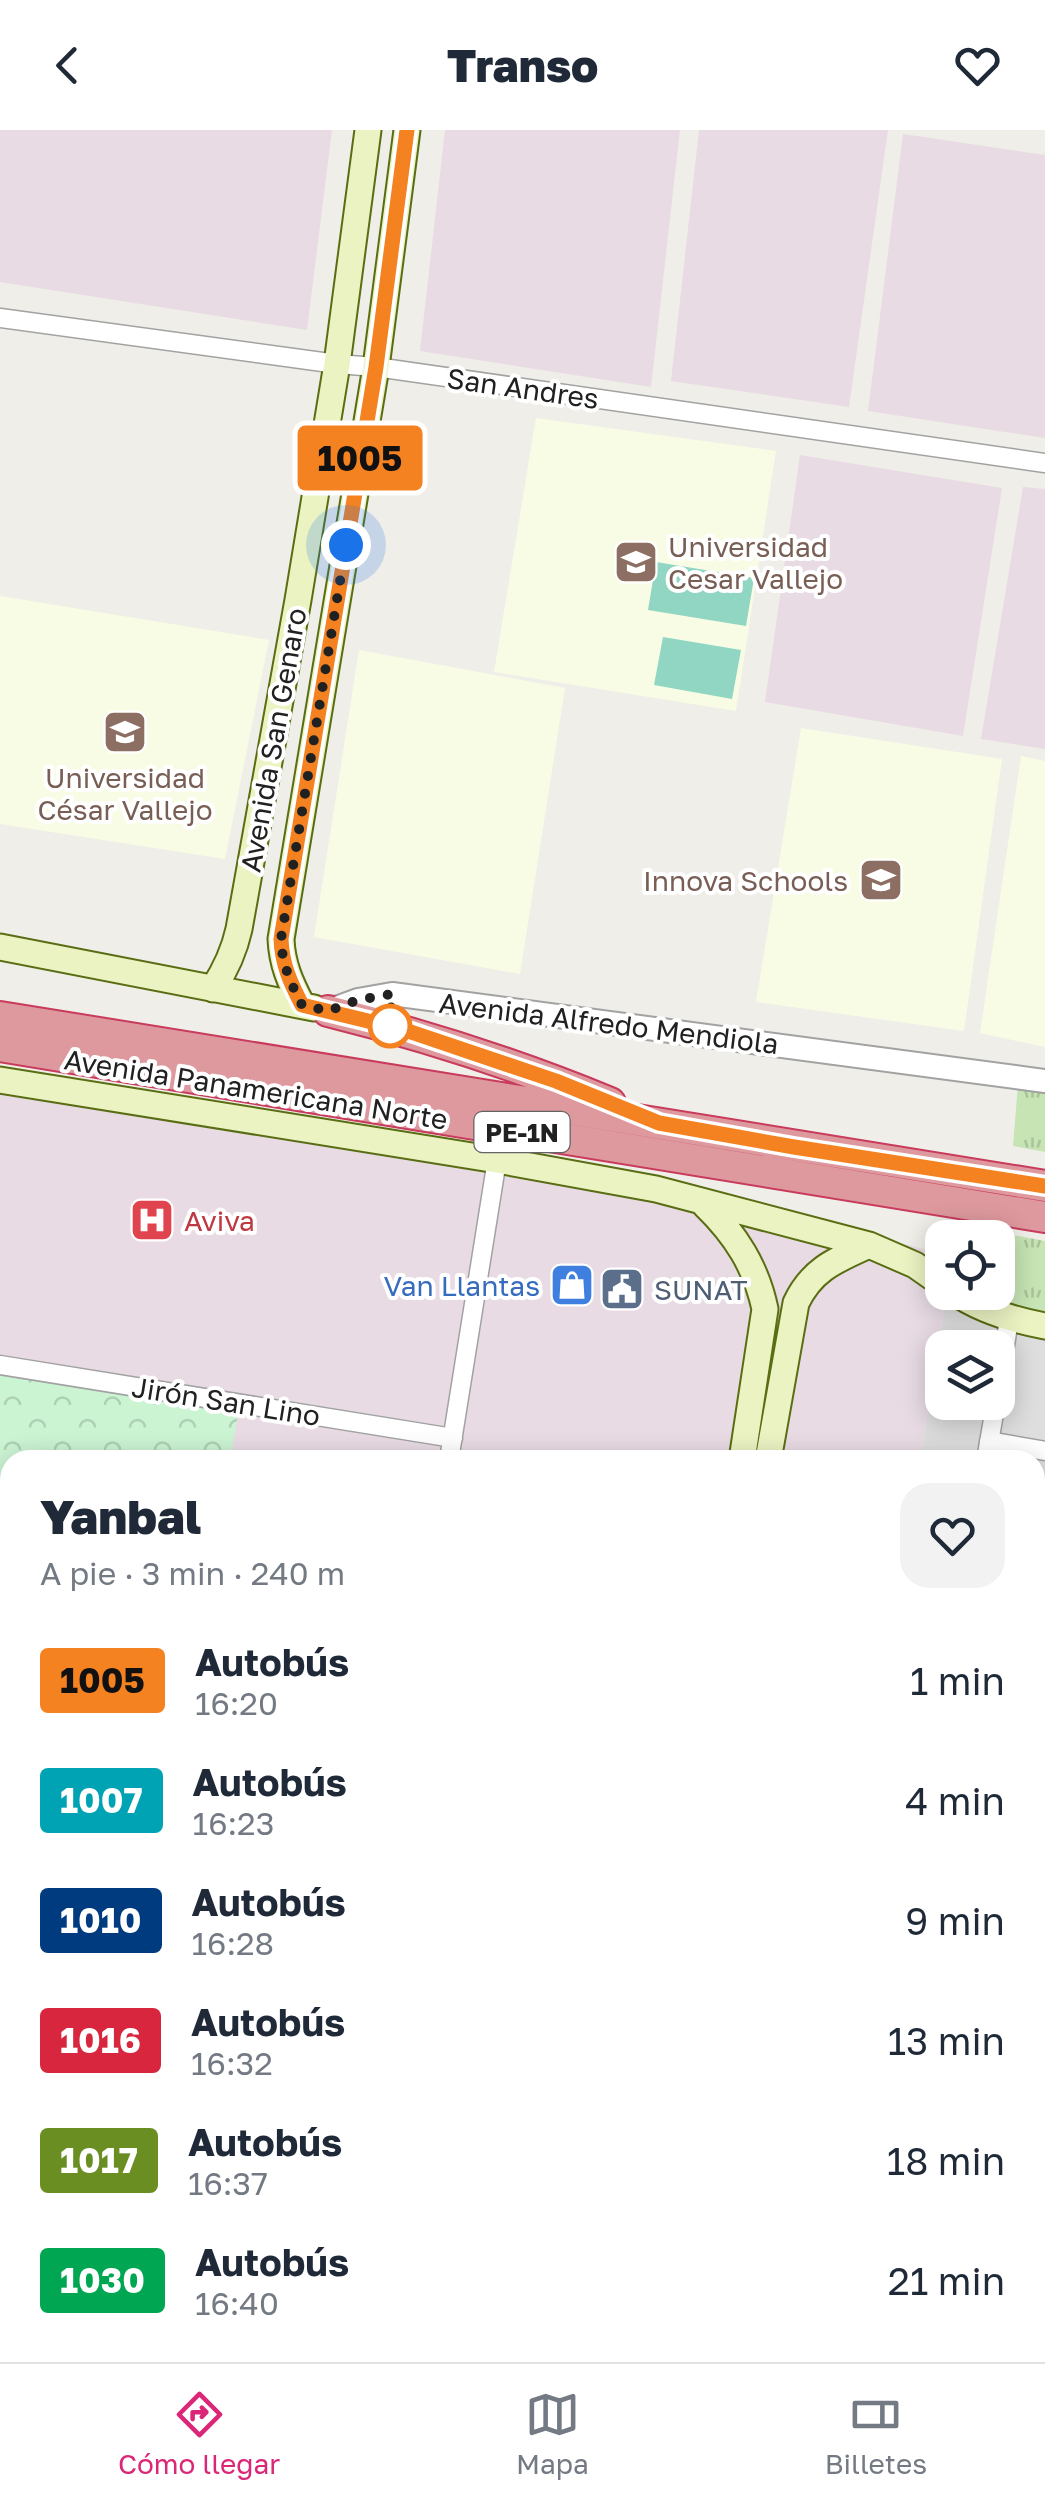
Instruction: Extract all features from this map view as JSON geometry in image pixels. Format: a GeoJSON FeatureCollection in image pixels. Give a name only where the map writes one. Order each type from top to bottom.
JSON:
{"type":"FeatureCollection","features":[{"type":"Feature","properties":{"kind":"highway"},"geometry":{"type":"LineString","coordinates":[[315,1008],[405,1030],[507,1064],[659,1123]]}},
{"type":"Feature","properties":{"kind":"highway","name":"Avenida Panamericana Norte"},"geometry":{"type":"LineString","coordinates":[[0,1017],[1045,1186]]}},
{"type":"Feature","properties":{"kind":"highway","name":"Avenida Panamericana Norte"},"geometry":{"type":"LineString","coordinates":[[0,1046],[1045,1217]]}},
{"type":"Feature","properties":{"kind":"main road","name":"Avenida San Genaro"},"geometry":{"type":"LineString","coordinates":[[212,988],[234,952],[239,929],[337,364],[368,130]]}},
{"type":"Feature","properties":{"kind":"main road","name":"Avenida San Genaro"},"geometry":{"type":"LineString","coordinates":[[315,1008],[286,975],[281,939],[376,367],[407,130]]}},
{"type":"Feature","properties":{"kind":"main road"},"geometry":{"type":"LineString","coordinates":[[290,645],[328,652]]}},
{"type":"Feature","properties":{"kind":"main road","name":"Avenida Alfredo Mendiola"},"geometry":{"type":"LineString","coordinates":[[0,947],[315,1008]]}},
{"type":"Feature","properties":{"kind":"main road"},"geometry":{"type":"LineString","coordinates":[[0,1080],[656,1189],[869,1244],[925,1272]]}},
{"type":"Feature","properties":{"kind":"main road"},"geometry":{"type":"LineString","coordinates":[[704,1203],[737,1240],[760,1287],[764,1310],[757,1450]]}},
{"type":"Feature","properties":{"kind":"main road"},"geometry":{"type":"LineString","coordinates":[[757,1450],[796,1303],[804,1287],[828,1264],[869,1244]]}},
{"type":"Feature","properties":{"kind":"main road"},"geometry":{"type":"LineString","coordinates":[[988,1310],[1009,1319],[1045,1326]]}},
{"type":"Feature","properties":{"kind":"street","name":"San Andres"},"geometry":{"type":"LineString","coordinates":[[0,318],[376,367],[1045,463]]}},
{"type":"Feature","properties":{"kind":"street","name":"Avenida Alfredo Mendiola"},"geometry":{"type":"LineString","coordinates":[[315,1008],[392,994],[1045,1080]]}},
{"type":"Feature","properties":{"kind":"street"},"geometry":{"type":"LineString","coordinates":[[451,1450],[497,1160]]}},
{"type":"Feature","properties":{"kind":"street"},"geometry":{"type":"LineString","coordinates":[[1007,1330],[1009,1319]]}},
{"type":"Feature","properties":{"kind":"street","name":"Jirón San Lino"},"geometry":{"type":"LineString","coordinates":[[0,1365],[453,1438]]}},
{"type":"Feature","properties":{"kind":"street"},"geometry":{"type":"LineString","coordinates":[[993,1420],[988,1450],[1045,1450]]}},
{"type":"Feature","properties":{"kind":"shaded area"},"geometry":{"type":"Polygon","coordinates":[[[0,130],[332,130],[307,330],[0,282],[0,130]]]}},
{"type":"Feature","properties":{"kind":"shaded area"},"geometry":{"type":"Polygon","coordinates":[[[445,130],[680,130],[651,387],[420,351],[445,130]]]}},
{"type":"Feature","properties":{"kind":"shaded area"},"geometry":{"type":"Polygon","coordinates":[[[699,130],[888,130],[849,407],[671,381],[699,130]]]}},
{"type":"Feature","properties":{"kind":"shaded area"},"geometry":{"type":"Polygon","coordinates":[[[903,134],[1045,155],[1045,438],[868,411],[903,134]]]}},
{"type":"Feature","properties":{"kind":"shaded area","name":"Universidad Cesar Vallejo"},"geometry":{"type":"Polygon","coordinates":[[[536,418],[776,451],[736,711],[494,672],[536,418]]]}},
{"type":"Feature","properties":{"kind":"shaded area"},"geometry":{"type":"Polygon","coordinates":[[[800,455],[1002,488],[963,736],[765,702],[800,455]]]}},
{"type":"Feature","properties":{"kind":"shaded area"},"geometry":{"type":"Polygon","coordinates":[[[1023,487],[1045,489],[1045,749],[981,739],[1023,487]]]}},
{"type":"Feature","properties":{"kind":"shaded area","name":"Universidad César Vallejo"},"geometry":{"type":"Polygon","coordinates":[[[0,596],[269,640],[225,859],[0,824],[0,596]]]}},
{"type":"Feature","properties":{"kind":"shaded area"},"geometry":{"type":"Polygon","coordinates":[[[359,650],[565,688],[520,974],[314,937],[359,650]]]}},
{"type":"Feature","properties":{"kind":"shaded area","name":"Innova Schools"},"geometry":{"type":"Polygon","coordinates":[[[801,728],[1002,759],[964,1031],[756,1002],[801,728]]]}},
{"type":"Feature","properties":{"kind":"shaded area"},"geometry":{"type":"Polygon","coordinates":[[[1021,756],[1045,761],[1045,1047],[980,1033],[1021,756]]]}},
{"type":"Feature","properties":{"kind":"shaded area"},"geometry":{"type":"Polygon","coordinates":[[[0,1067],[670,1181],[923,1249],[925,1310],[944,1310],[941,1330],[925,1330],[926,1420],[922,1450],[0,1450],[0,1067]]]}},
{"type":"Feature","properties":{"kind":"shaded area"},"geometry":{"type":"Polygon","coordinates":[[[1015,1297],[1045,1306],[1045,1450],[922,1450],[926,1420],[1015,1420],[1015,1330],[941,1330],[944,1310],[1015,1310],[1015,1297]]]}},
{"type":"Feature","properties":{"kind":"green space"},"geometry":{"type":"Polygon","coordinates":[[[656,562],[754,578],[746,626],[648,610],[656,562]]]}},
{"type":"Feature","properties":{"kind":"green space"},"geometry":{"type":"Polygon","coordinates":[[[663,637],[741,650],[732,699],[654,685],[663,637]]]}},
{"type":"Feature","properties":{"kind":"green space"},"geometry":{"type":"Polygon","coordinates":[[[1018,1084],[1045,1088],[1045,1152],[1013,1146],[1018,1084]]]}},
{"type":"Feature","properties":{"kind":"green space"},"geometry":{"type":"Polygon","coordinates":[[[1015,1235],[1045,1241],[1045,1317],[1014,1310],[1015,1235]]]}},
{"type":"Feature","properties":{"kind":"green space"},"geometry":{"type":"Polygon","coordinates":[[[0,1374],[238,1414],[232,1450],[0,1450],[0,1374]]]}},
{"type":"Feature","properties":{"kind":"bus line","name":"1005"},"geometry":{"type":"LineString","coordinates":[[407,130],[376,367],[281,939],[286,975],[302,1005],[405,1030],[556,1081],[659,1123],[1045,1186]]}},
{"type":"Feature","properties":{"kind":"place","name":"Universidad Cesar Vallejo"},"geometry":{"type":"Point","coordinates":[636,562]}},
{"type":"Feature","properties":{"kind":"place","name":"Universidad César Vallejo"},"geometry":{"type":"Point","coordinates":[125,732]}},
{"type":"Feature","properties":{"kind":"place","name":"Innova Schools"},"geometry":{"type":"Point","coordinates":[881,880]}},
{"type":"Feature","properties":{"kind":"place","name":"Aviva"},"geometry":{"type":"Point","coordinates":[152,1220]}},
{"type":"Feature","properties":{"kind":"place","name":"Van Llantas"},"geometry":{"type":"Point","coordinates":[572,1285]}},
{"type":"Feature","properties":{"kind":"place","name":"SUNAT"},"geometry":{"type":"Point","coordinates":[622,1289]}},
{"type":"Feature","properties":{"kind":"route"},"geometry":{"type":"LineString","coordinates":[[346,545],[281,939],[282,958],[302,1005],[328,1011],[392,994],[390,1026]]}}]}
